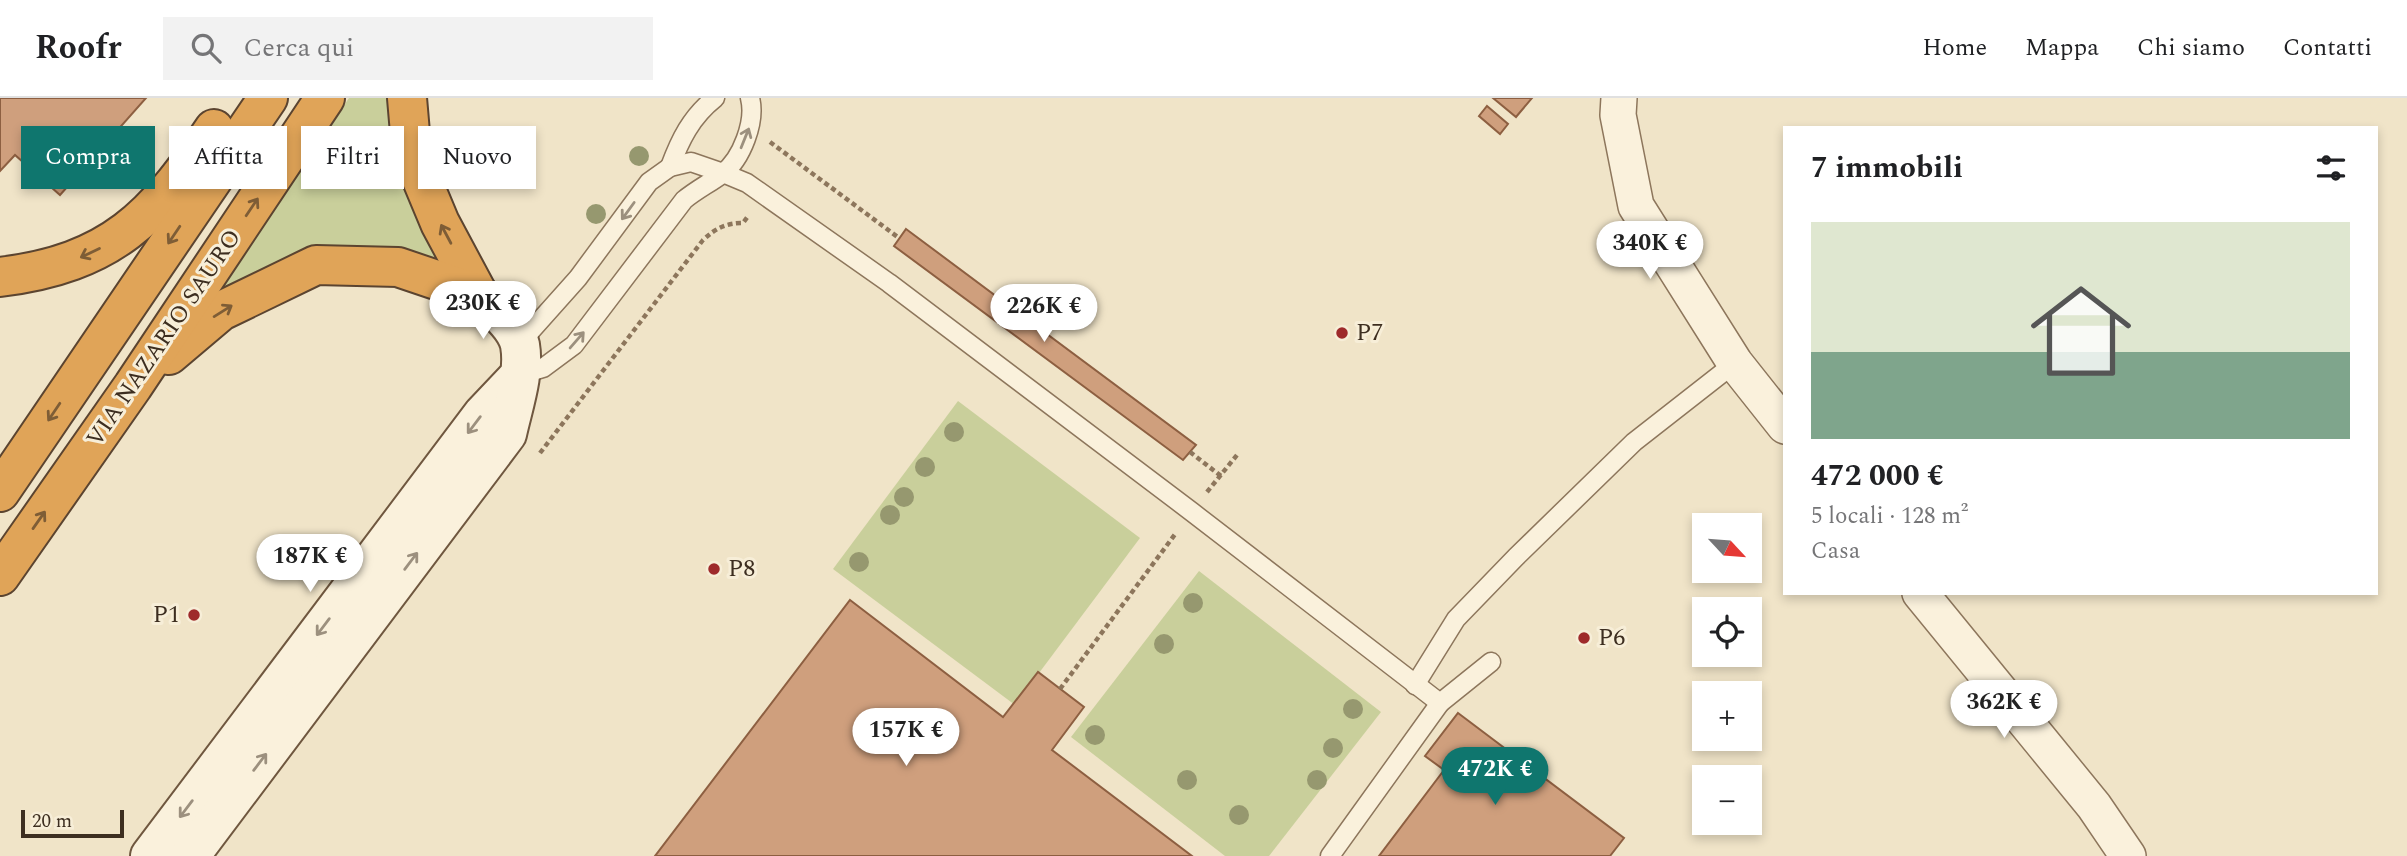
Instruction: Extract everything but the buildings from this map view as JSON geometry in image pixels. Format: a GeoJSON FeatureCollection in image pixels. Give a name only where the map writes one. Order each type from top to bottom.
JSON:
{"type":"FeatureCollection","features":[{"type":"Feature","properties":{"kind":"highway"},"geometry":{"type":"LineString","coordinates":[[0,277],[32,273],[89,255],[128,230],[159,204],[186,170],[235,98]]}},
{"type":"Feature","properties":{"kind":"highway","name":"VIA NAZARIO SAURO"},"geometry":{"type":"LineString","coordinates":[[0,492],[268,98]]}},
{"type":"Feature","properties":{"kind":"highway","name":"VIA NAZARIO SAURO"},"geometry":{"type":"LineString","coordinates":[[0,576],[133,386],[325,98]]}},
{"type":"Feature","properties":{"kind":"highway"},"geometry":{"type":"LineString","coordinates":[[407,98],[412,156],[440,223],[478,294]]}},
{"type":"Feature","properties":{"kind":"highway"},"geometry":{"type":"LineString","coordinates":[[133,386],[221,311],[316,265],[398,267],[478,294]]}},
{"type":"Feature","properties":{"kind":"street"},"geometry":{"type":"LineString","coordinates":[[1619,98],[1618,115],[1636,206],[1735,363],[1783,423]]}},
{"type":"Feature","properties":{"kind":"street"},"geometry":{"type":"LineString","coordinates":[[190,856],[507,434],[520,359],[505,320],[478,294]]}},
{"type":"Feature","properties":{"kind":"street"},"geometry":{"type":"LineString","coordinates":[[150,856],[483,414],[520,359]]}},
{"type":"Feature","properties":{"kind":"street"},"geometry":{"type":"LineString","coordinates":[[1922,595],[2094,806],[2129,856]]}},
{"type":"Feature","properties":{"kind":"lane"},"geometry":{"type":"LineString","coordinates":[[670,167],[680,141],[699,111],[715,98]]}},
{"type":"Feature","properties":{"kind":"lane"},"geometry":{"type":"LineString","coordinates":[[750,98],[753,111],[745,142],[723,173],[703,184],[684,200],[574,345],[543,368],[520,359],[649,181],[670,167],[691,162],[723,173],[747,183],[878,276],[1192,512],[1440,704]]}},
{"type":"Feature","properties":{"kind":"lane"},"geometry":{"type":"LineString","coordinates":[[1415,685],[1456,619],[1516,557],[1633,442],[1735,363]]}},
{"type":"Feature","properties":{"kind":"lane"},"geometry":{"type":"LineString","coordinates":[[1330,856],[1440,704],[1492,662]]}},
{"type":"Feature","properties":{"kind":"path"},"geometry":{"type":"LineString","coordinates":[[749,127],[900,238]]}},
{"type":"Feature","properties":{"kind":"path"},"geometry":{"type":"LineString","coordinates":[[1190,452],[1221,476]]}},
{"type":"Feature","properties":{"kind":"path"},"geometry":{"type":"LineString","coordinates":[[1060,689],[1237,455]]}},
{"type":"Feature","properties":{"kind":"green space"},"geometry":{"type":"Polygon","coordinates":[[[349,98],[397,98],[418,157],[418,189],[429,189],[459,272],[368,247],[210,304],[301,169],[301,189],[404,189],[404,126],[330,126],[349,98]]]}},
{"type":"Feature","properties":{"kind":"green space"},"geometry":{"type":"Polygon","coordinates":[[[958,401],[1140,538],[1015,705],[833,569],[958,401]]]}},
{"type":"Feature","properties":{"kind":"green space"},"geometry":{"type":"Polygon","coordinates":[[[1199,571],[1381,712],[1269,856],[1225,856],[1071,737],[1199,571]]]}},
{"type":"Feature","properties":{"kind":"place","name":"P7"},"geometry":{"type":"Point","coordinates":[1342,333]}},
{"type":"Feature","properties":{"kind":"place","name":"P8"},"geometry":{"type":"Point","coordinates":[714,569]}},
{"type":"Feature","properties":{"kind":"place","name":"P1"},"geometry":{"type":"Point","coordinates":[194,615]}},
{"type":"Feature","properties":{"kind":"place","name":"P6"},"geometry":{"type":"Point","coordinates":[1584,638]}}]}
